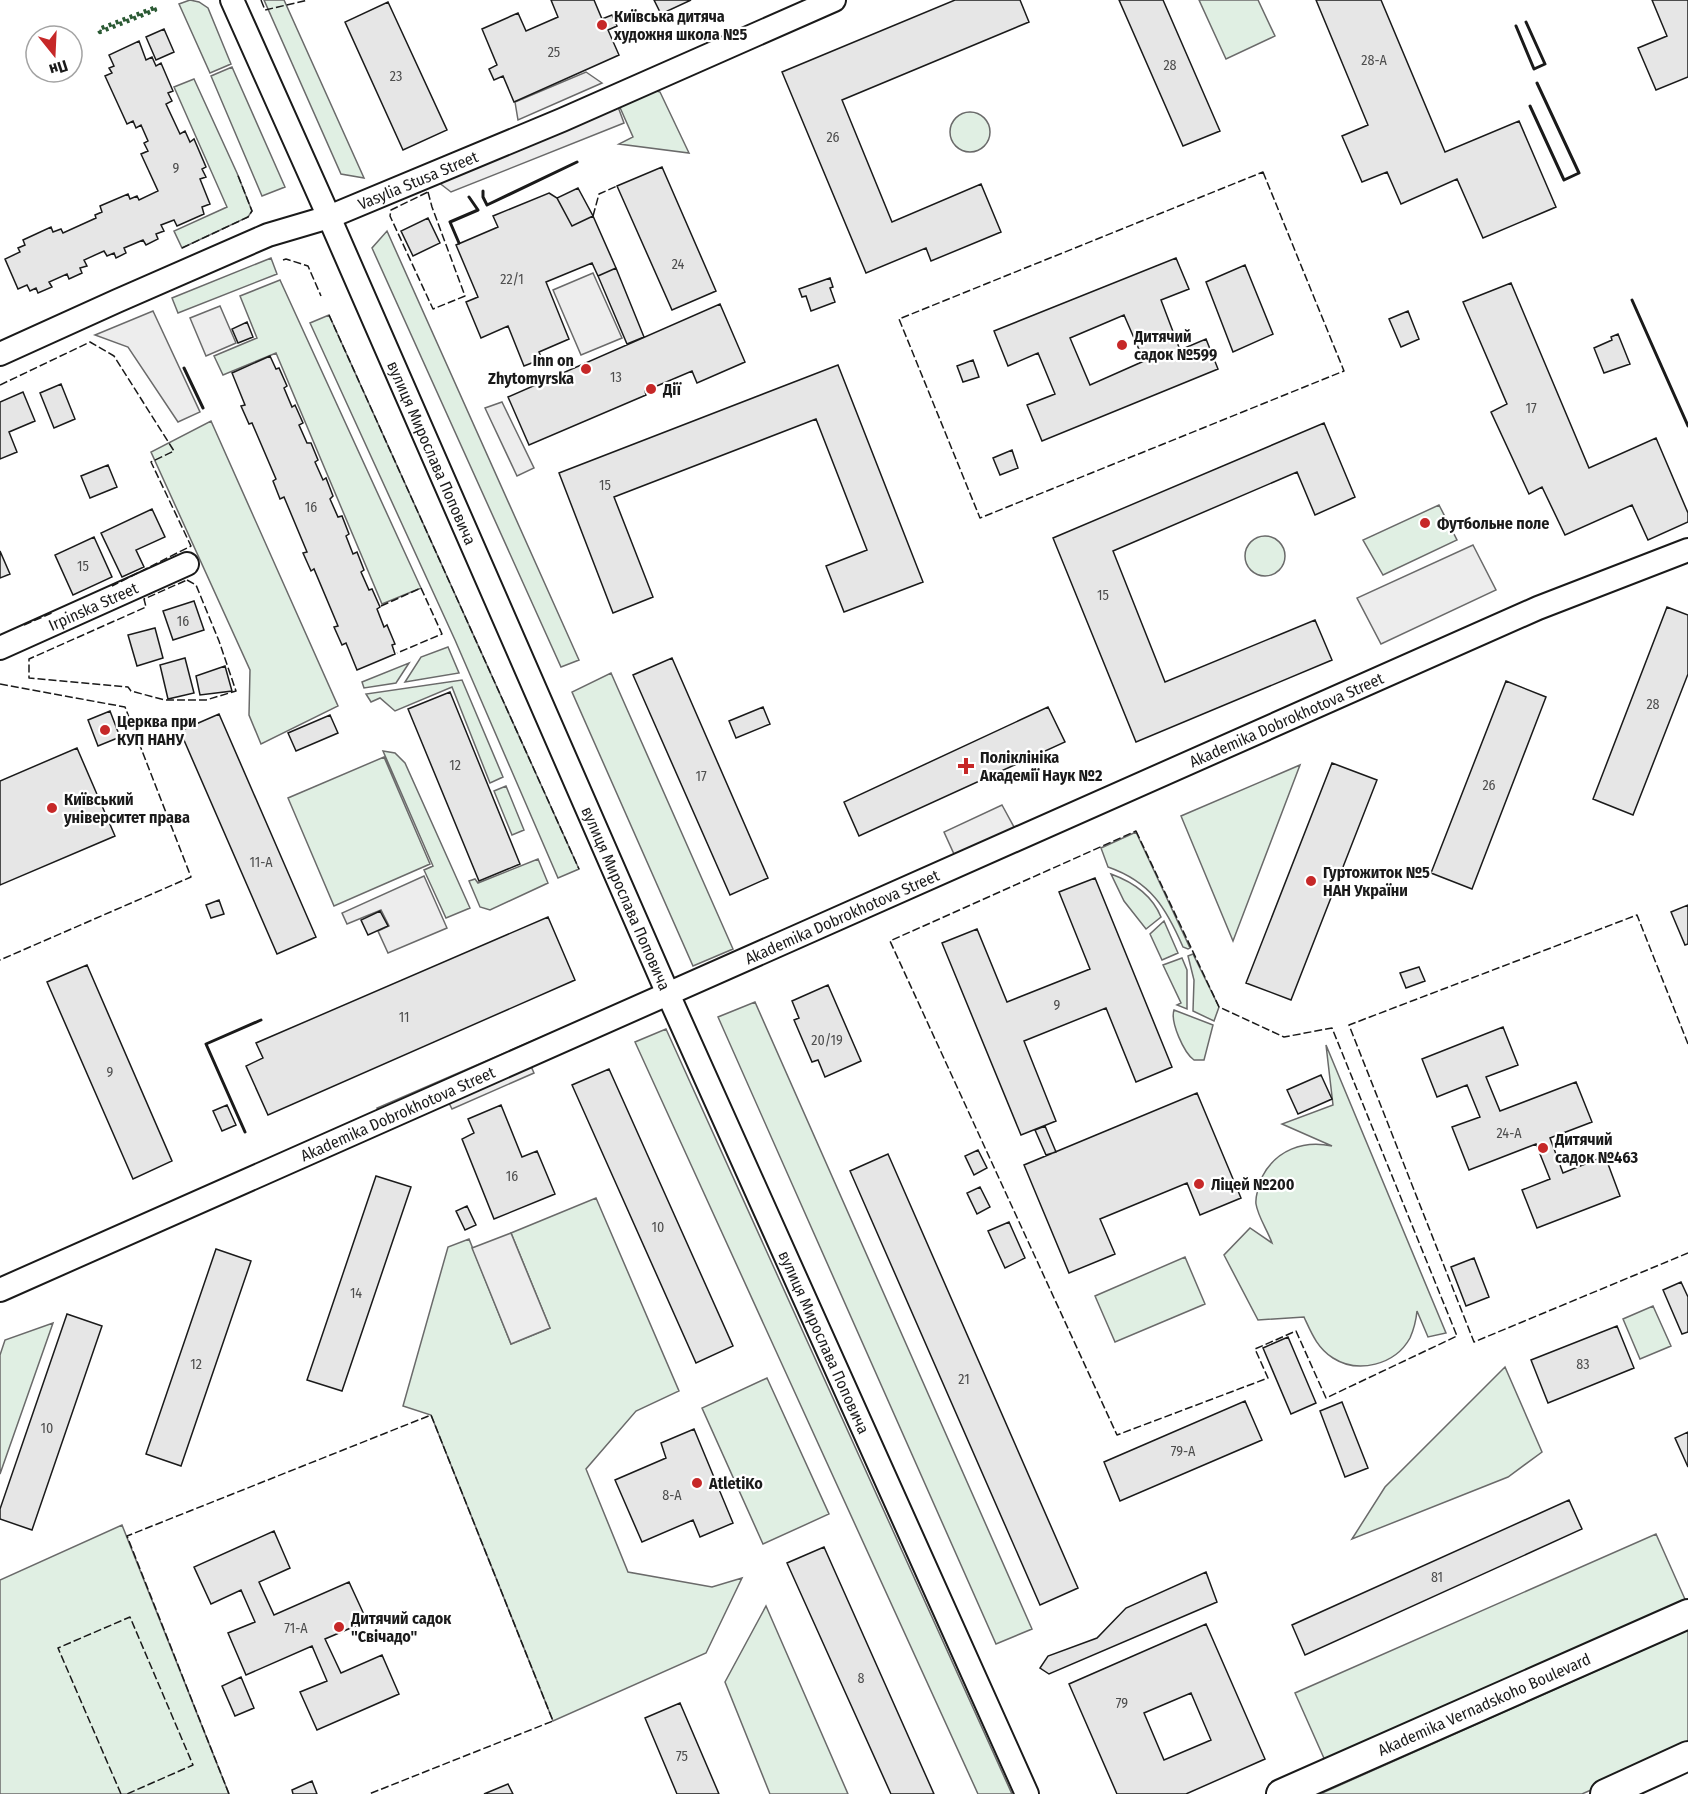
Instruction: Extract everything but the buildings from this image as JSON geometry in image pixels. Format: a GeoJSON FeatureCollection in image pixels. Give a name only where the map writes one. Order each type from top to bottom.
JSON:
{"type":"FeatureCollection","features":[{"type":"Feature","properties":{"kind":"main road","name":"Akademika Vernadskoho Boulevard"},"geometry":{"type":"LineString","coordinates":[[1281,1794],[1688,1614]]}},
{"type":"Feature","properties":{"kind":"main road"},"geometry":{"type":"LineString","coordinates":[[1605,1794],[1688,1756]]}},
{"type":"Feature","properties":{"kind":"street","name":"вулиця Мирослава Поповича"},"geometry":{"type":"LineString","coordinates":[[232,0],[668,994],[1027,1794]]}},
{"type":"Feature","properties":{"kind":"street","name":"Vasylia Stusa Street"},"geometry":{"type":"LineString","coordinates":[[0,354],[117,300],[268,235],[329,217],[562,120],[834,0]]}},
{"type":"Feature","properties":{"kind":"street","name":"Akademika Dobrokhotova Street"},"geometry":{"type":"LineString","coordinates":[[0,1290],[1538,608],[1688,550]]}},
{"type":"Feature","properties":{"kind":"street","name":"Irpinska Street"},"geometry":{"type":"LineString","coordinates":[[0,648],[187,564]]}},
{"type":"Feature","properties":{"kind":"green space"},"geometry":{"type":"Polygon","coordinates":[[[190,0],[199,2],[208,8],[231,64],[210,73],[179,4],[190,0]]]}},
{"type":"Feature","properties":{"kind":"green space"},"geometry":{"type":"Polygon","coordinates":[[[264,0],[284,0],[364,178],[341,174],[264,0]]]}},
{"type":"Feature","properties":{"kind":"green space"},"geometry":{"type":"Polygon","coordinates":[[[1199,0],[1258,0],[1275,36],[1226,59],[1199,0]]]}},
{"type":"Feature","properties":{"kind":"green space"},"geometry":{"type":"Polygon","coordinates":[[[232,67],[285,187],[262,196],[211,76],[232,67]]]}},
{"type":"Feature","properties":{"kind":"green space"},"geometry":{"type":"Polygon","coordinates":[[[194,79],[252,211],[248,217],[182,248],[174,231],[227,207],[174,87],[194,79]]]}},
{"type":"Feature","properties":{"kind":"green space"},"geometry":{"type":"Polygon","coordinates":[[[650,89],[660,92],[689,153],[619,144],[633,137],[618,103],[650,89]]]}},
{"type":"Feature","properties":{"kind":"green space"},"geometry":{"type":"Polygon","coordinates":[[[970,112],[984,118],[990,132],[984,146],[970,152],[956,146],[950,132],[956,118],[970,112]]]}},
{"type":"Feature","properties":{"kind":"green space"},"geometry":{"type":"Polygon","coordinates":[[[387,231],[579,660],[561,667],[372,248],[387,231]]]}},
{"type":"Feature","properties":{"kind":"green space"},"geometry":{"type":"Polygon","coordinates":[[[271,258],[277,274],[178,313],[172,298],[271,258]]]}},
{"type":"Feature","properties":{"kind":"green space"},"geometry":{"type":"Polygon","coordinates":[[[280,280],[421,588],[382,604],[276,353],[223,375],[214,356],[257,338],[240,296],[280,280]]]}},
{"type":"Feature","properties":{"kind":"green space"},"geometry":{"type":"Polygon","coordinates":[[[329,315],[579,869],[558,878],[455,640],[310,323],[329,315]]]}},
{"type":"Feature","properties":{"kind":"green space"},"geometry":{"type":"Polygon","coordinates":[[[211,421],[338,706],[261,744],[249,715],[250,670],[151,452],[211,421]]]}},
{"type":"Feature","properties":{"kind":"green space","name":"Футбольне поле"},"geometry":{"type":"Polygon","coordinates":[[[1439,505],[1457,540],[1383,575],[1363,540],[1439,505]]]}},
{"type":"Feature","properties":{"kind":"green space"},"geometry":{"type":"Polygon","coordinates":[[[1265,536],[1279,542],[1285,556],[1279,570],[1265,576],[1251,570],[1245,556],[1251,542],[1265,536]]]}},
{"type":"Feature","properties":{"kind":"green space"},"geometry":{"type":"Polygon","coordinates":[[[448,647],[459,673],[405,682],[421,657],[448,647]]]}},
{"type":"Feature","properties":{"kind":"green space"},"geometry":{"type":"Polygon","coordinates":[[[409,663],[396,683],[364,688],[362,682],[409,663]]]}},
{"type":"Feature","properties":{"kind":"green space"},"geometry":{"type":"Polygon","coordinates":[[[611,673],[733,949],[693,966],[572,692],[611,673]]]}},
{"type":"Feature","properties":{"kind":"green space"},"geometry":{"type":"Polygon","coordinates":[[[462,680],[503,777],[490,783],[452,687],[395,711],[380,698],[371,702],[366,694],[462,680]]]}},
{"type":"Feature","properties":{"kind":"green space"},"geometry":{"type":"Polygon","coordinates":[[[383,751],[395,753],[405,763],[470,908],[446,918],[424,870],[433,866],[383,751]]]}},
{"type":"Feature","properties":{"kind":"green space"},"geometry":{"type":"Polygon","coordinates":[[[384,757],[430,864],[334,906],[288,798],[384,757]]]}},
{"type":"Feature","properties":{"kind":"green space"},"geometry":{"type":"Polygon","coordinates":[[[1300,765],[1233,941],[1181,816],[1300,765]]]}},
{"type":"Feature","properties":{"kind":"green space"},"geometry":{"type":"Polygon","coordinates":[[[506,786],[524,830],[512,835],[494,791],[506,786]]]}},
{"type":"Feature","properties":{"kind":"green space"},"geometry":{"type":"Polygon","coordinates":[[[1136,832],[1190,948],[1188,949],[1183,947],[1170,920],[1155,898],[1135,880],[1108,867],[1101,848],[1136,832]]]}},
{"type":"Feature","properties":{"kind":"green space"},"geometry":{"type":"Polygon","coordinates":[[[538,859],[548,883],[490,910],[480,907],[469,881],[475,879],[478,883],[538,859]]]}},
{"type":"Feature","properties":{"kind":"green space"},"geometry":{"type":"Polygon","coordinates":[[[1111,874],[1141,890],[1161,917],[1146,929],[1124,901],[1111,874]]]}},
{"type":"Feature","properties":{"kind":"green space"},"geometry":{"type":"Polygon","coordinates":[[[1164,921],[1178,953],[1162,960],[1150,934],[1164,921]]]}},
{"type":"Feature","properties":{"kind":"green space"},"geometry":{"type":"Polygon","coordinates":[[[1193,954],[1219,1007],[1214,1021],[1193,1011],[1194,980],[1188,956],[1193,954]]]}},
{"type":"Feature","properties":{"kind":"green space"},"geometry":{"type":"Polygon","coordinates":[[[1182,958],[1187,970],[1187,1009],[1177,1005],[1181,1003],[1163,965],[1182,958]]]}},
{"type":"Feature","properties":{"kind":"green space"},"geometry":{"type":"Polygon","coordinates":[[[755,1002],[1032,1629],[996,1644],[718,1017],[755,1002]]]}},
{"type":"Feature","properties":{"kind":"green space"},"geometry":{"type":"Polygon","coordinates":[[[1174,1010],[1213,1025],[1204,1060],[1194,1060],[1186,1051],[1176,1029],[1174,1010]]]}},
{"type":"Feature","properties":{"kind":"green space"},"geometry":{"type":"Polygon","coordinates":[[[666,1029],[1012,1794],[978,1794],[635,1042],[666,1029]]]}},
{"type":"Feature","properties":{"kind":"green space"},"geometry":{"type":"Polygon","coordinates":[[[1326,1045],[1446,1333],[1428,1337],[1417,1311],[1413,1331],[1403,1347],[1386,1360],[1364,1366],[1343,1363],[1327,1354],[1315,1339],[1304,1317],[1258,1320],[1224,1255],[1250,1228],[1272,1243],[1257,1209],[1256,1201],[1262,1177],[1275,1160],[1291,1149],[1301,1146],[1332,1146],[1282,1124],[1333,1105],[1326,1045]]]}},
{"type":"Feature","properties":{"kind":"green space"},"geometry":{"type":"Polygon","coordinates":[[[596,1198],[679,1391],[636,1411],[586,1469],[628,1572],[712,1587],[742,1578],[706,1653],[553,1721],[431,1415],[403,1406],[448,1247],[469,1239],[511,1344],[550,1328],[511,1233],[596,1198]]]}},
{"type":"Feature","properties":{"kind":"green space"},"geometry":{"type":"Polygon","coordinates":[[[1185,1257],[1205,1304],[1115,1342],[1095,1296],[1185,1257]]]}},
{"type":"Feature","properties":{"kind":"green space"},"geometry":{"type":"Polygon","coordinates":[[[1653,1306],[1671,1346],[1640,1359],[1623,1319],[1653,1306]]]}},
{"type":"Feature","properties":{"kind":"green space"},"geometry":{"type":"Polygon","coordinates":[[[53,1323],[0,1474],[0,1355],[5,1340],[53,1323]]]}},
{"type":"Feature","properties":{"kind":"green space"},"geometry":{"type":"Polygon","coordinates":[[[1505,1367],[1542,1452],[1508,1477],[1352,1539],[1385,1487],[1505,1367]]]}},
{"type":"Feature","properties":{"kind":"green space"},"geometry":{"type":"Polygon","coordinates":[[[767,1378],[829,1514],[763,1544],[702,1408],[767,1378]]]}},
{"type":"Feature","properties":{"kind":"green space"},"geometry":{"type":"Polygon","coordinates":[[[122,1525],[229,1794],[0,1794],[0,1580],[122,1525]]]}},
{"type":"Feature","properties":{"kind":"green space"},"geometry":{"type":"Polygon","coordinates":[[[1656,1534],[1688,1606],[1327,1765],[1295,1693],[1656,1534]]]}},
{"type":"Feature","properties":{"kind":"green space"},"geometry":{"type":"Polygon","coordinates":[[[766,1606],[848,1794],[770,1794],[725,1682],[766,1606]]]}},
{"type":"Feature","properties":{"kind":"green space"},"geometry":{"type":"Polygon","coordinates":[[[1688,1630],[1688,1747],[1582,1794],[1320,1794],[1688,1630]]]}},
{"type":"Feature","properties":{"kind":"shaded area"},"geometry":{"type":"Polygon","coordinates":[[[586,72],[602,83],[518,120],[515,102],[586,72]]]}},
{"type":"Feature","properties":{"kind":"shaded area"},"geometry":{"type":"Polygon","coordinates":[[[614,96],[624,123],[451,192],[429,175],[614,96]]]}},
{"type":"Feature","properties":{"kind":"shaded area"},"geometry":{"type":"Polygon","coordinates":[[[593,273],[622,338],[581,355],[553,290],[593,273]]]}},
{"type":"Feature","properties":{"kind":"shaded area"},"geometry":{"type":"Polygon","coordinates":[[[220,306],[236,343],[206,356],[190,318],[220,306]]]}},
{"type":"Feature","properties":{"kind":"shaded area"},"geometry":{"type":"Polygon","coordinates":[[[153,311],[200,412],[178,422],[128,347],[95,335],[153,311]]]}},
{"type":"Feature","properties":{"kind":"shaded area"},"geometry":{"type":"Polygon","coordinates":[[[502,402],[534,468],[517,476],[485,408],[502,402]]]}},
{"type":"Feature","properties":{"kind":"shaded area"},"geometry":{"type":"Polygon","coordinates":[[[1473,545],[1496,590],[1381,644],[1357,598],[1473,545]]]}},
{"type":"Feature","properties":{"kind":"shaded area"},"geometry":{"type":"Polygon","coordinates":[[[1002,805],[1020,838],[959,865],[944,832],[1002,805]]]}},
{"type":"Feature","properties":{"kind":"shaded area"},"geometry":{"type":"Polygon","coordinates":[[[424,876],[447,928],[388,953],[378,931],[389,926],[381,910],[347,924],[342,913],[424,876]]]}},
{"type":"Feature","properties":{"kind":"shaded area"},"geometry":{"type":"Polygon","coordinates":[[[553,1032],[557,1043],[527,1057],[534,1073],[452,1109],[444,1093],[383,1120],[377,1108],[553,1032]]]}},
{"type":"Feature","properties":{"kind":"shaded area"},"geometry":{"type":"Polygon","coordinates":[[[511,1233],[550,1328],[511,1344],[472,1248],[511,1233]]]}},
{"type":"Feature","properties":{"kind":"hedge"},"geometry":{"type":"LineString","coordinates":[[154,8],[155,10],[100,32],[99,29],[154,8]]}},
{"type":"Feature","properties":{"kind":"fence"},"geometry":{"type":"LineString","coordinates":[[261,0],[265,10],[308,0]]}},
{"type":"Feature","properties":{"kind":"fence"},"geometry":{"type":"LineString","coordinates":[[1263,172],[1344,371],[980,518],[899,319],[1263,172]]}},
{"type":"Feature","properties":{"kind":"fence"},"geometry":{"type":"LineString","coordinates":[[182,248],[248,217],[252,211],[237,173]]}},
{"type":"Feature","properties":{"kind":"fence"},"geometry":{"type":"LineString","coordinates":[[593,216],[599,194],[617,186]]}},
{"type":"Feature","properties":{"kind":"fence"},"geometry":{"type":"LineString","coordinates":[[428,192],[465,296],[433,309],[390,216],[391,210],[428,192]]}},
{"type":"Feature","properties":{"kind":"fence"},"geometry":{"type":"LineString","coordinates":[[283,260],[308,266],[321,296]]}},
{"type":"Feature","properties":{"kind":"fence"},"geometry":{"type":"LineString","coordinates":[[329,315],[579,869]]}},
{"type":"Feature","properties":{"kind":"fence"},"geometry":{"type":"LineString","coordinates":[[0,385],[90,342],[114,356],[174,451],[151,462],[191,546],[112,586]]}},
{"type":"Feature","properties":{"kind":"fence"},"geometry":{"type":"LineString","coordinates":[[187,580],[196,585],[236,691],[206,700],[165,700],[131,691],[128,687],[29,678],[29,659],[146,607],[144,599],[187,580]]}},
{"type":"Feature","properties":{"kind":"fence"},"geometry":{"type":"LineString","coordinates":[[381,606],[421,588],[442,634],[397,653]]}},
{"type":"Feature","properties":{"kind":"fence"},"geometry":{"type":"LineString","coordinates":[[24,625],[54,612]]}},
{"type":"Feature","properties":{"kind":"fence"},"geometry":{"type":"LineString","coordinates":[[0,684],[125,707],[191,877],[0,960]]}},
{"type":"Feature","properties":{"kind":"fence"},"geometry":{"type":"LineString","coordinates":[[1136,831],[1219,1007],[1284,1037],[1332,1028],[1457,1336],[1326,1398],[1296,1331],[1255,1349],[1268,1378],[1117,1435],[890,941],[1136,831]]}},
{"type":"Feature","properties":{"kind":"fence"},"geometry":{"type":"LineString","coordinates":[[1688,1044],[1637,915],[1349,1025],[1474,1342],[1688,1253]]}},
{"type":"Feature","properties":{"kind":"fence"},"geometry":{"type":"LineString","coordinates":[[229,1794],[127,1536],[431,1415],[553,1721],[369,1794]]}},
{"type":"Feature","properties":{"kind":"fence"},"geometry":{"type":"LineString","coordinates":[[121,1794],[58,1648],[130,1617],[193,1765],[127,1794]]}},
{"type":"Feature","properties":{"kind":"wall"},"geometry":{"type":"LineString","coordinates":[[1516,26],[1534,69],[1545,64],[1526,22]]}},
{"type":"Feature","properties":{"kind":"wall"},"geometry":{"type":"LineString","coordinates":[[1530,106],[1564,180],[1579,173],[1537,83]]}},
{"type":"Feature","properties":{"kind":"wall"},"geometry":{"type":"LineString","coordinates":[[483,191],[487,205],[577,162]]}},
{"type":"Feature","properties":{"kind":"wall"},"geometry":{"type":"LineString","coordinates":[[459,243],[450,222],[478,210],[469,197]]}},
{"type":"Feature","properties":{"kind":"wall"},"geometry":{"type":"LineString","coordinates":[[1632,300],[1688,426]]}},
{"type":"Feature","properties":{"kind":"wall"},"geometry":{"type":"LineString","coordinates":[[184,368],[203,408]]}},
{"type":"Feature","properties":{"kind":"wall"},"geometry":{"type":"LineString","coordinates":[[245,1132],[206,1044],[261,1020]]}},
{"type":"Feature","properties":{"kind":"place","name":"Київська дитяча художня школа №5"},"geometry":{"type":"Point","coordinates":[602,25]}},
{"type":"Feature","properties":{"kind":"place","name":"Дитячий садок №599"},"geometry":{"type":"Point","coordinates":[1122,345]}},
{"type":"Feature","properties":{"kind":"place","name":"Inn on Zhytomyrska"},"geometry":{"type":"Point","coordinates":[586,369]}},
{"type":"Feature","properties":{"kind":"place","name":"Дії"},"geometry":{"type":"Point","coordinates":[651,389]}},
{"type":"Feature","properties":{"kind":"place","name":"Футбольне поле"},"geometry":{"type":"Point","coordinates":[1425,523]}},
{"type":"Feature","properties":{"kind":"place","name":"Церква при КУП НАНУ"},"geometry":{"type":"Point","coordinates":[105,730]}},
{"type":"Feature","properties":{"kind":"place","name":"Поліклініка Академії Наук №2"},"geometry":{"type":"Point","coordinates":[966,766]}},
{"type":"Feature","properties":{"kind":"place","name":"Київський університет права"},"geometry":{"type":"Point","coordinates":[52,808]}},
{"type":"Feature","properties":{"kind":"place","name":"Гуртожиток №5 НАН України"},"geometry":{"type":"Point","coordinates":[1311,881]}},
{"type":"Feature","properties":{"kind":"place","name":"Дитячий садок №463"},"geometry":{"type":"Point","coordinates":[1543,1148]}},
{"type":"Feature","properties":{"kind":"place","name":"Ліцей №200"},"geometry":{"type":"Point","coordinates":[1199,1184]}},
{"type":"Feature","properties":{"kind":"place","name":"AtletiKo"},"geometry":{"type":"Point","coordinates":[697,1483]}},
{"type":"Feature","properties":{"kind":"place","name":"Дитячий садок \"Свічадо\""},"geometry":{"type":"Point","coordinates":[339,1627]}}]}
